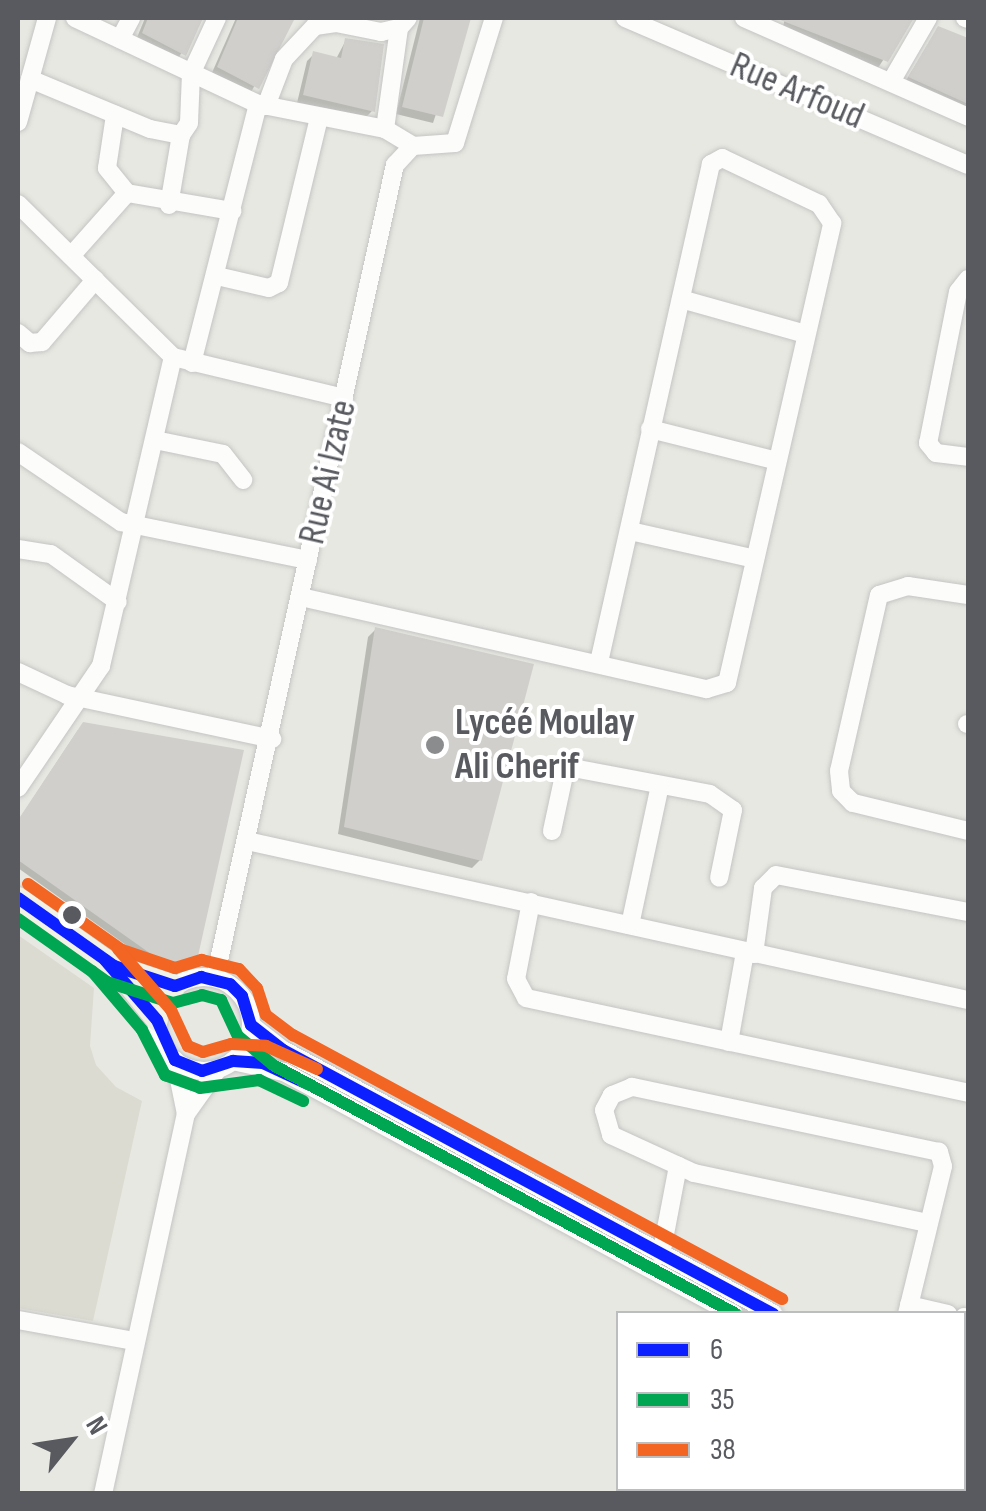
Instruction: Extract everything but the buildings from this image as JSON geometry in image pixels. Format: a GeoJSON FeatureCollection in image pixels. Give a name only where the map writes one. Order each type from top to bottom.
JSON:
{"type":"FeatureCollection","features":[{"type":"Feature","properties":{"kind":"main road"},"geometry":{"type":"LineString","coordinates":[[18,898],[114,966],[157,1020]]}},
{"type":"Feature","properties":{"kind":"main road"},"geometry":{"type":"LineString","coordinates":[[114,966],[175,986]]}},
{"type":"Feature","properties":{"kind":"street"},"geometry":{"type":"LineString","coordinates":[[19,115],[27,64],[47,18]]}},
{"type":"Feature","properties":{"kind":"street"},"geometry":{"type":"LineString","coordinates":[[76,18],[262,105],[384,129],[413,146],[449,147],[460,136],[494,18]]}},
{"type":"Feature","properties":{"kind":"street"},"geometry":{"type":"LineString","coordinates":[[120,39],[130,18]]}},
{"type":"Feature","properties":{"kind":"street"},"geometry":{"type":"LineString","coordinates":[[170,205],[181,135],[188,123],[192,74],[217,18]]}},
{"type":"Feature","properties":{"kind":"street","name":"Rue Arfoud"},"geometry":{"type":"LineString","coordinates":[[625,18],[968,166]]}},
{"type":"Feature","properties":{"kind":"street","name":"Rue Arfoud"},"geometry":{"type":"LineString","coordinates":[[744,18],[772,23],[968,117]]}},
{"type":"Feature","properties":{"kind":"street"},"geometry":{"type":"LineString","coordinates":[[892,80],[928,18]]}},
{"type":"Feature","properties":{"kind":"street"},"geometry":{"type":"LineString","coordinates":[[18,788],[82,699],[110,641],[155,440],[217,276],[262,105],[284,59],[315,26],[404,23],[384,129]]}},
{"type":"Feature","properties":{"kind":"street"},"geometry":{"type":"LineString","coordinates":[[27,64],[115,115],[181,135]]}},
{"type":"Feature","properties":{"kind":"street"},"geometry":{"type":"LineString","coordinates":[[115,115],[108,168],[127,193],[170,205],[232,212]]}},
{"type":"Feature","properties":{"kind":"street"},"geometry":{"type":"LineString","coordinates":[[217,276],[269,288],[280,283],[319,118]]}},
{"type":"Feature","properties":{"kind":"street","name":"Rue Ai Izate"},"geometry":{"type":"LineString","coordinates":[[215,978],[272,738],[395,165],[413,146]]}},
{"type":"Feature","properties":{"kind":"street"},"geometry":{"type":"LineString","coordinates":[[301,597],[599,662],[722,687],[732,668],[773,460],[831,215],[722,158],[711,164],[599,662]]}},
{"type":"Feature","properties":{"kind":"street"},"geometry":{"type":"LineString","coordinates":[[71,256],[127,193]]}},
{"type":"Feature","properties":{"kind":"street"},"geometry":{"type":"LineString","coordinates":[[18,204],[183,360],[344,398]]}},
{"type":"Feature","properties":{"kind":"street"},"geometry":{"type":"LineString","coordinates":[[968,279],[958,292],[928,443],[936,452],[968,457]]}},
{"type":"Feature","properties":{"kind":"street"},"geometry":{"type":"LineString","coordinates":[[18,334],[30,343],[42,342],[95,280]]}},
{"type":"Feature","properties":{"kind":"street"},"geometry":{"type":"LineString","coordinates":[[681,298],[802,332]]}},
{"type":"Feature","properties":{"kind":"street"},"geometry":{"type":"LineString","coordinates":[[650,429],[773,460]]}},
{"type":"Feature","properties":{"kind":"street"},"geometry":{"type":"LineString","coordinates":[[155,440],[223,454],[243,480]]}},
{"type":"Feature","properties":{"kind":"street"},"geometry":{"type":"LineString","coordinates":[[18,452],[134,526],[308,560]]}},
{"type":"Feature","properties":{"kind":"street"},"geometry":{"type":"LineString","coordinates":[[630,532],[754,559]]}},
{"type":"Feature","properties":{"kind":"street"},"geometry":{"type":"LineString","coordinates":[[18,549],[51,554],[118,602]]}},
{"type":"Feature","properties":{"kind":"street"},"geometry":{"type":"LineString","coordinates":[[968,595],[908,586],[879,595],[839,771],[842,790],[853,803],[968,831]]}},
{"type":"Feature","properties":{"kind":"street"},"geometry":{"type":"LineString","coordinates":[[18,672],[82,699],[272,738]]}},
{"type":"Feature","properties":{"kind":"street"},"geometry":{"type":"LineString","coordinates":[[552,831],[570,769],[660,785],[730,804],[719,878]]}},
{"type":"Feature","properties":{"kind":"street"},"geometry":{"type":"LineString","coordinates":[[630,925],[660,785]]}},
{"type":"Feature","properties":{"kind":"street"},"geometry":{"type":"LineString","coordinates":[[247,841],[968,1000]]}},
{"type":"Feature","properties":{"kind":"street"},"geometry":{"type":"LineString","coordinates":[[729,1042],[763,888],[776,875],[968,912]]}},
{"type":"Feature","properties":{"kind":"street"},"geometry":{"type":"LineString","coordinates":[[531,902],[516,979],[526,998],[968,1093]]}},
{"type":"Feature","properties":{"kind":"street"},"geometry":{"type":"LineString","coordinates":[[103,1494],[186,1114],[175,1060],[157,1020],[175,986],[215,978],[242,996],[251,1025],[283,1050],[768,1311]]}},
{"type":"Feature","properties":{"kind":"street"},"geometry":{"type":"LineString","coordinates":[[186,1114],[251,1025]]}},
{"type":"Feature","properties":{"kind":"street"},"geometry":{"type":"LineString","coordinates":[[175,1060],[202,1071],[225,1065],[284,1072],[728,1311]]}},
{"type":"Feature","properties":{"kind":"street"},"geometry":{"type":"LineString","coordinates":[[908,1309],[944,1160],[934,1149],[632,1087],[612,1095],[604,1120],[611,1135],[678,1166],[927,1222]]}},
{"type":"Feature","properties":{"kind":"street"},"geometry":{"type":"LineString","coordinates":[[661,1254],[678,1166]]}},
{"type":"Feature","properties":{"kind":"street"},"geometry":{"type":"LineString","coordinates":[[19,1326],[134,1341]]}},
{"type":"Feature","properties":{"kind":"shaded area"},"geometry":{"type":"Polygon","coordinates":[[[18,935],[94,988],[90,1046],[96,1065],[116,1087],[142,1101],[93,1321],[18,1308],[18,935]]]}},
{"type":"Feature","properties":{"kind":"transit line","name":"38"},"geometry":{"type":"LineString","coordinates":[[28,884],[122,950],[175,968],[202,960],[239,969],[257,988],[266,1015],[293,1035],[782,1299]]}},
{"type":"Feature","properties":{"kind":"transit line","name":"6"},"geometry":{"type":"LineString","coordinates":[[18,898],[114,966],[175,986],[201,977],[230,984],[242,996],[251,1025],[283,1050],[767,1311]]}},
{"type":"Feature","properties":{"kind":"transit line","name":"35"},"geometry":{"type":"LineString","coordinates":[[18,919],[107,982],[173,1003],[202,995],[221,1000],[238,1036],[273,1065],[730,1311]]}},
{"type":"Feature","properties":{"kind":"transit line","name":"38"},"geometry":{"type":"LineString","coordinates":[[118,949],[171,1010],[188,1046],[203,1052],[231,1044],[266,1046],[317,1069]]}},
{"type":"Feature","properties":{"kind":"transit line","name":"6"},"geometry":{"type":"LineString","coordinates":[[105,960],[157,1020],[175,1060],[202,1071],[233,1061],[263,1063],[310,1085]]}},
{"type":"Feature","properties":{"kind":"transit line","name":"35"},"geometry":{"type":"LineString","coordinates":[[92,971],[142,1030],[165,1075],[200,1088],[259,1080],[303,1101]]}},
{"type":"Feature","properties":{"kind":"place","name":"Lycéé Moulay Ali Cherif"},"geometry":{"type":"Point","coordinates":[435,745]}}]}
